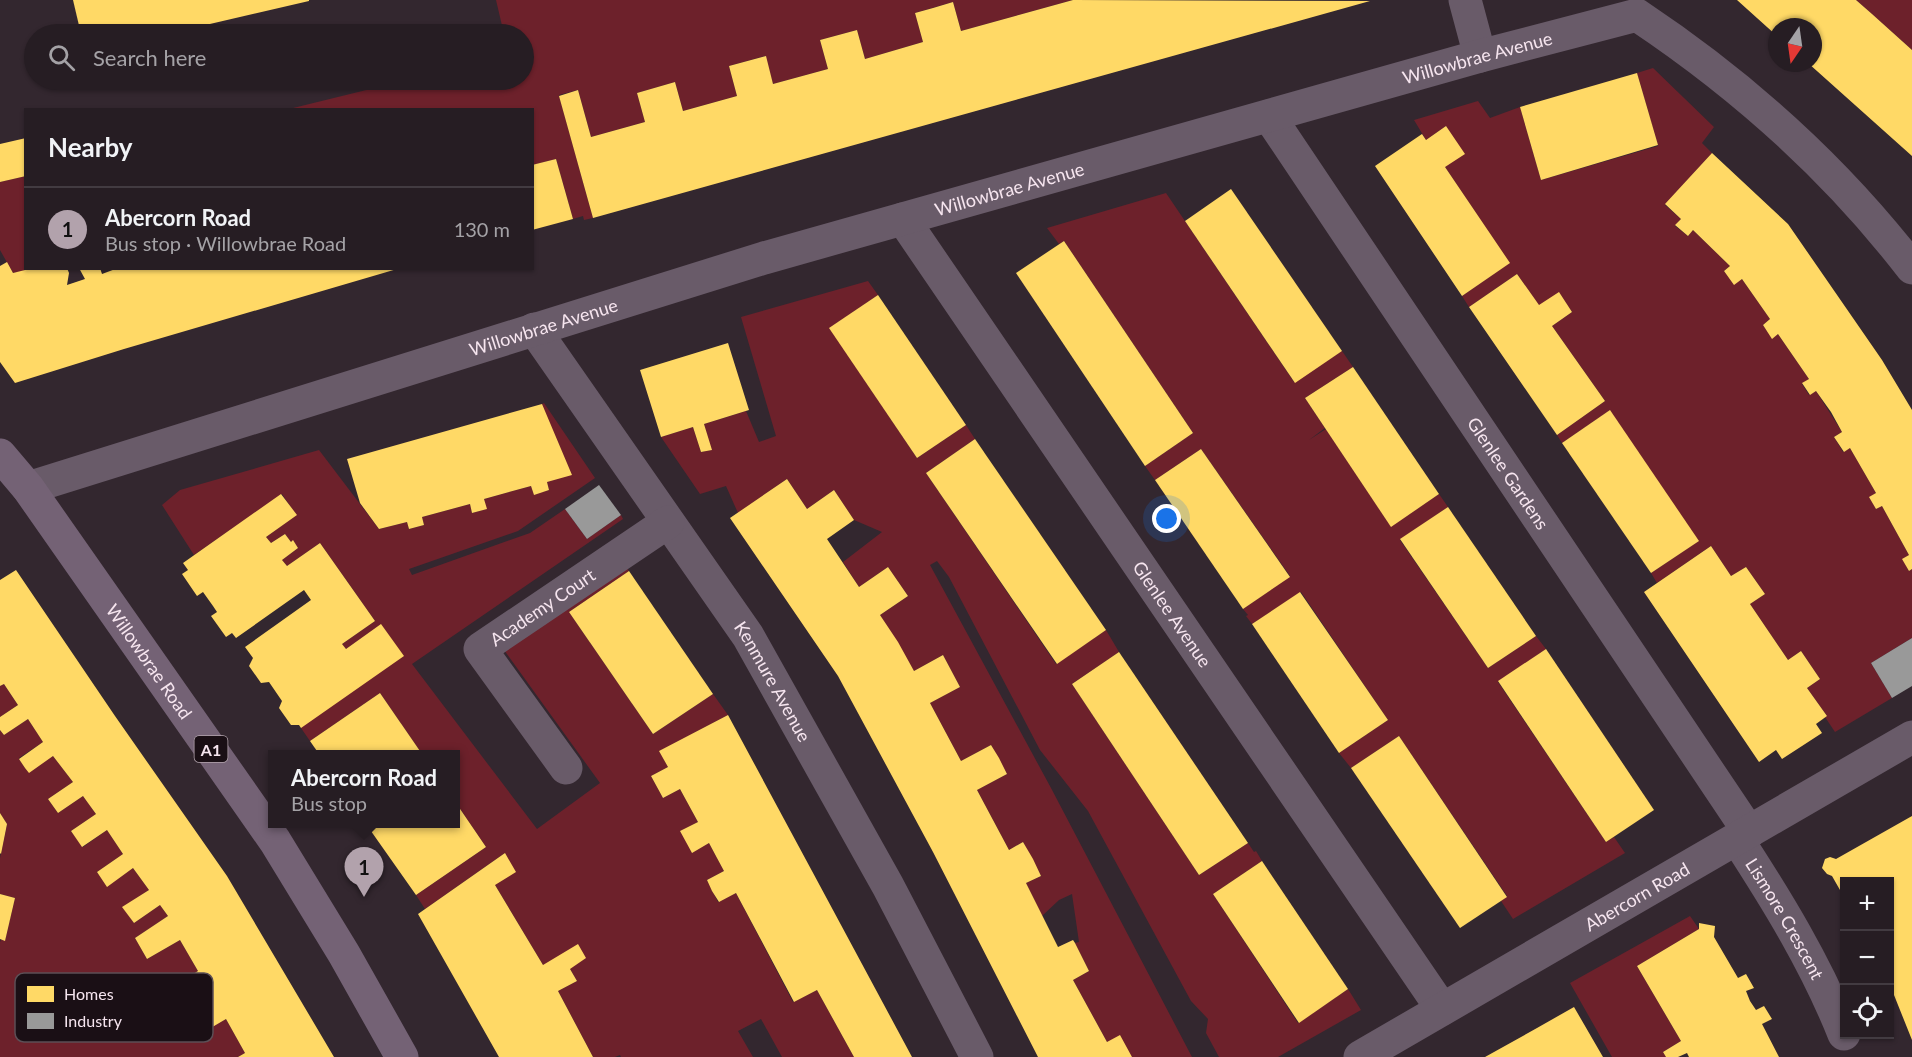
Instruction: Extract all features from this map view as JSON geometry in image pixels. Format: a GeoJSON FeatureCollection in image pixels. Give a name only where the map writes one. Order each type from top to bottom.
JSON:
{"type":"FeatureCollection","features":[{"type":"Feature","properties":{"kind":"main road","name":"Willowbrae Road"},"geometry":{"type":"LineString","coordinates":[[0,455],[28,488],[275,841],[344,954],[402,1057]]}},
{"type":"Feature","properties":{"kind":"street"},"geometry":{"type":"LineString","coordinates":[[1465,0],[1480,56]]}},
{"type":"Feature","properties":{"kind":"street","name":"Willowbrae Avenue"},"geometry":{"type":"LineString","coordinates":[[28,488],[764,258],[1480,56],[1636,15],[1703,61],[1782,126],[1848,192],[1912,268]]}},
{"type":"Feature","properties":{"kind":"street","name":"Glenlee Gardens"},"geometry":{"type":"LineString","coordinates":[[1269,116],[1743,835]]}},
{"type":"Feature","properties":{"kind":"street","name":"Glenlee Avenue"},"geometry":{"type":"LineString","coordinates":[[903,219],[1442,1009]]}},
{"type":"Feature","properties":{"kind":"street","name":"Kenmure Avenue"},"geometry":{"type":"LineString","coordinates":[[534,329],[748,636],[888,886],[977,1057]]}},
{"type":"Feature","properties":{"kind":"street","name":"Academy Court"},"geometry":{"type":"LineString","coordinates":[[566,768],[480,649],[668,522]]}},
{"type":"Feature","properties":{"kind":"street","name":"Abercorn Road"},"geometry":{"type":"LineString","coordinates":[[1360,1057],[1912,737]]}},
{"type":"Feature","properties":{"kind":"street","name":"Lismore Crescent"},"geometry":{"type":"LineString","coordinates":[[1743,835],[1811,958],[1840,1023]]}},
{"type":"Feature","properties":{"kind":"street","name":"Lismore Crescent"},"geometry":{"type":"LineString","coordinates":[[1847,1039],[1854,1057]]}},
{"type":"Feature","properties":{"kind":"shaded area"},"geometry":{"type":"Polygon","coordinates":[[[496,0],[1073,0],[961,31],[953,2],[915,13],[923,42],[865,59],[857,30],[820,40],[828,69],[773,84],[765,56],[729,66],[737,96],[683,111],[675,82],[637,93],[645,122],[591,137],[578,90],[559,95],[593,218],[584,220],[583,216],[573,219],[556,159],[534,165],[534,108],[293,108],[366,90],[534,90],[534,24],[502,24],[496,0]]]}},
{"type":"Feature","properties":{"kind":"shaded area"},"geometry":{"type":"Polygon","coordinates":[[[1856,0],[1912,0],[1912,50],[1856,0]]]}},
{"type":"Feature","properties":{"kind":"shaded area"},"geometry":{"type":"Polygon","coordinates":[[[1653,68],[1714,127],[1702,143],[1712,153],[1665,205],[1681,219],[1675,226],[1688,236],[1693,230],[1730,266],[1724,271],[1734,284],[1742,279],[1770,319],[1763,325],[1772,338],[1778,334],[1809,379],[1802,384],[1809,395],[1816,391],[1842,432],[1834,437],[1843,452],[1850,448],[1876,493],[1870,497],[1876,509],[1882,506],[1909,555],[1903,559],[1909,571],[1912,569],[1912,638],[1871,663],[1892,698],[1835,732],[1825,717],[1827,716],[1807,688],[1820,679],[1801,651],[1788,660],[1750,604],[1765,594],[1746,567],[1731,576],[1711,546],[1657,583],[1651,573],[1698,541],[1609,411],[1562,443],[1557,435],[1605,401],[1552,326],[1572,312],[1559,293],[1539,306],[1517,274],[1469,307],[1462,296],[1509,263],[1445,167],[1446,126],[1426,140],[1414,120],[1478,101],[1490,118],[1520,107],[1541,180],[1658,146],[1637,73],[1653,68]]]}},
{"type":"Feature","properties":{"kind":"shaded area"},"geometry":{"type":"Polygon","coordinates":[[[24,176],[24,270],[28,270],[13,273],[0,250],[0,182],[24,176]]]}},
{"type":"Feature","properties":{"kind":"shaded area"},"geometry":{"type":"Polygon","coordinates":[[[1166,193],[1294,382],[1342,351],[1353,367],[1305,398],[1325,428],[1309,440],[1326,429],[1391,526],[1439,494],[1448,507],[1400,540],[1488,668],[1536,636],[1546,649],[1498,682],[1606,842],[1614,837],[1625,853],[1513,919],[1501,901],[1507,896],[1399,736],[1351,768],[1339,753],[1388,720],[1301,592],[1252,624],[1246,616],[1248,615],[1243,609],[1290,576],[1201,449],[1155,480],[1145,466],[1193,433],[1064,241],[1059,244],[1047,228],[1166,193]]]}},
{"type":"Feature","properties":{"kind":"shaded area"},"geometry":{"type":"Polygon","coordinates":[[[868,281],[878,295],[830,328],[917,458],[966,425],[975,439],[926,473],[1056,664],[1106,630],[1119,652],[1072,684],[1199,875],[1248,843],[1254,852],[1256,851],[1262,861],[1213,894],[1298,1023],[1348,989],[1361,1010],[1278,1057],[1219,1057],[1206,1033],[1208,1019],[1191,1001],[1088,811],[1040,750],[949,577],[937,561],[930,565],[1051,788],[1192,1057],[1132,1057],[1107,1042],[1073,980],[1089,971],[1075,943],[1079,942],[1072,894],[1059,900],[1042,916],[1026,883],[1041,876],[1023,842],[1009,850],[977,790],[1007,774],[991,745],[961,761],[930,703],[960,687],[943,655],[914,671],[880,615],[908,596],[888,567],[859,587],[843,562],[882,532],[854,520],[834,490],[807,509],[787,479],[738,513],[726,486],[700,494],[661,437],[693,427],[701,452],[711,450],[704,424],[746,411],[759,442],[776,436],[741,317],[868,281]]]}},
{"type":"Feature","properties":{"kind":"shaded area"},"geometry":{"type":"Polygon","coordinates":[[[544,403],[595,478],[518,531],[409,569],[412,575],[530,533],[565,509],[587,539],[621,515],[623,519],[412,664],[537,829],[600,783],[504,650],[625,566],[629,571],[569,612],[653,734],[713,694],[728,715],[660,751],[668,767],[651,776],[663,798],[680,789],[698,822],[681,831],[692,852],[709,843],[724,871],[707,880],[718,902],[736,893],[793,1002],[817,990],[854,1057],[782,1057],[761,1019],[738,1031],[753,1057],[621,1057],[620,1055],[593,1057],[558,991],[577,981],[570,969],[543,965],[495,885],[505,853],[425,909],[416,895],[486,847],[460,809],[460,750],[419,750],[380,693],[310,741],[301,728],[381,625],[346,649],[342,644],[375,621],[320,543],[287,566],[282,560],[298,548],[285,534],[271,543],[266,537],[296,515],[282,494],[194,555],[162,505],[180,490],[319,450],[379,529],[407,522],[409,529],[424,525],[422,517],[470,504],[472,513],[486,509],[484,499],[531,486],[534,494],[549,490],[542,404],[544,403]]]}},
{"type":"Feature","properties":{"kind":"shaded area"},"geometry":{"type":"Polygon","coordinates":[[[4,684],[18,705],[0,717],[0,686],[4,684]]]}},
{"type":"Feature","properties":{"kind":"shaded area"},"geometry":{"type":"Polygon","coordinates":[[[28,719],[43,742],[19,758],[25,768],[53,756],[73,782],[48,799],[58,813],[83,796],[96,814],[71,831],[83,847],[107,830],[123,854],[97,872],[107,886],[133,868],[149,890],[123,907],[134,923],[160,905],[168,916],[135,938],[147,959],[180,940],[198,971],[195,973],[15,973],[15,1042],[213,1042],[213,1026],[226,1019],[245,1053],[238,1057],[0,1057],[0,942],[5,940],[15,898],[0,894],[0,858],[7,824],[0,813],[0,730],[4,735],[28,719]]]}},
{"type":"Feature","properties":{"kind":"shaded area"},"geometry":{"type":"Polygon","coordinates":[[[1690,916],[1699,929],[1637,966],[1681,1041],[1663,1052],[1666,1057],[1612,1057],[1570,983],[1690,916]]]}},
{"type":"Feature","properties":{"kind":"building: Homes"},"geometry":{"type":"Polygon","coordinates":[[[73,0],[309,0],[210,24],[79,24],[73,0]]]}},
{"type":"Feature","properties":{"kind":"building: Homes"},"geometry":{"type":"Polygon","coordinates":[[[1073,0],[1370,1],[593,218],[559,96],[578,90],[591,137],[645,122],[637,93],[675,82],[683,111],[737,96],[729,66],[766,56],[773,84],[828,69],[820,40],[857,30],[865,59],[923,42],[915,13],[953,2],[961,31],[1073,0]]]}},
{"type":"Feature","properties":{"kind":"building: Homes"},"geometry":{"type":"Polygon","coordinates":[[[1737,0],[1856,0],[1872,14],[1912,50],[1912,156],[1818,72],[1822,72],[1822,18],[1768,18],[1768,28],[1737,0]]]}},
{"type":"Feature","properties":{"kind":"building: Homes"},"geometry":{"type":"Polygon","coordinates":[[[1637,73],[1658,145],[1541,180],[1520,107],[1637,73]]]}},
{"type":"Feature","properties":{"kind":"building: Homes"},"geometry":{"type":"Polygon","coordinates":[[[1446,126],[1465,154],[1445,167],[1510,263],[1462,296],[1375,166],[1422,134],[1426,140],[1446,126]]]}},
{"type":"Feature","properties":{"kind":"building: Homes"},"geometry":{"type":"Polygon","coordinates":[[[24,138],[24,176],[0,182],[0,144],[24,138]]]}},
{"type":"Feature","properties":{"kind":"building: Homes"},"geometry":{"type":"Polygon","coordinates":[[[1712,153],[1788,224],[1882,360],[1912,410],[1912,569],[1909,571],[1902,559],[1909,555],[1882,506],[1876,509],[1869,497],[1876,493],[1850,448],[1844,452],[1834,437],[1842,432],[1831,412],[1816,391],[1810,395],[1802,383],[1809,379],[1778,334],[1772,339],[1763,325],[1770,319],[1742,279],[1734,285],[1724,271],[1730,266],[1693,230],[1688,236],[1675,225],[1681,219],[1665,204],[1712,153]]]}},
{"type":"Feature","properties":{"kind":"building: Homes"},"geometry":{"type":"Polygon","coordinates":[[[556,159],[573,219],[534,229],[534,164],[556,159]]]}},
{"type":"Feature","properties":{"kind":"building: Homes"},"geometry":{"type":"Polygon","coordinates":[[[1231,189],[1342,351],[1295,383],[1185,221],[1231,189]]]}},
{"type":"Feature","properties":{"kind":"building: Homes"},"geometry":{"type":"Polygon","coordinates":[[[1064,241],[1193,433],[1145,466],[1016,273],[1064,241]]]}},
{"type":"Feature","properties":{"kind":"building: Homes"},"geometry":{"type":"Polygon","coordinates":[[[7,262],[13,273],[25,270],[68,270],[67,285],[85,279],[80,270],[101,270],[102,274],[113,270],[394,270],[15,383],[0,362],[0,266],[7,262]]]}},
{"type":"Feature","properties":{"kind":"building: Homes"},"geometry":{"type":"Polygon","coordinates":[[[1517,274],[1539,305],[1559,292],[1572,312],[1552,326],[1605,401],[1557,435],[1469,307],[1517,274]]]}},
{"type":"Feature","properties":{"kind":"building: Homes"},"geometry":{"type":"Polygon","coordinates":[[[878,295],[966,425],[917,458],[829,328],[878,295]]]}},
{"type":"Feature","properties":{"kind":"building: Homes"},"geometry":{"type":"Polygon","coordinates":[[[728,343],[749,410],[704,424],[712,450],[701,452],[693,427],[661,437],[640,370],[728,343]]]}},
{"type":"Feature","properties":{"kind":"building: Homes"},"geometry":{"type":"Polygon","coordinates":[[[1353,367],[1439,494],[1391,527],[1305,398],[1353,367]]]}},
{"type":"Feature","properties":{"kind":"building: Homes"},"geometry":{"type":"Polygon","coordinates":[[[542,404],[572,475],[547,482],[549,490],[534,495],[531,486],[484,499],[487,509],[472,513],[470,504],[422,517],[424,525],[409,529],[407,522],[379,529],[360,503],[347,459],[542,404]]]}},
{"type":"Feature","properties":{"kind":"building: Homes"},"geometry":{"type":"Polygon","coordinates":[[[1610,410],[1699,541],[1651,573],[1562,443],[1610,410]]]}},
{"type":"Feature","properties":{"kind":"building: Homes"},"geometry":{"type":"Polygon","coordinates":[[[975,439],[1106,630],[1057,664],[926,473],[975,439]]]}},
{"type":"Feature","properties":{"kind":"building: Homes"},"geometry":{"type":"Polygon","coordinates":[[[1201,449],[1290,577],[1243,609],[1155,480],[1201,449]]]}},
{"type":"Feature","properties":{"kind":"building: Homes"},"geometry":{"type":"Polygon","coordinates":[[[787,479],[807,509],[834,490],[854,520],[827,539],[859,587],[888,567],[908,596],[880,615],[914,671],[943,655],[960,687],[930,703],[961,761],[991,745],[999,758],[1007,774],[977,790],[1009,850],[1023,842],[1033,859],[1041,876],[1026,883],[1058,947],[1073,940],[1075,943],[1089,971],[1073,980],[1107,1042],[1120,1035],[1132,1057],[1038,1057],[933,852],[838,676],[730,518],[787,479]]]}},
{"type":"Feature","properties":{"kind":"building: Homes"},"geometry":{"type":"Polygon","coordinates":[[[281,494],[297,515],[266,537],[271,543],[285,534],[298,548],[282,560],[287,566],[320,543],[375,621],[342,644],[346,649],[381,624],[404,656],[301,728],[299,725],[291,725],[279,708],[282,701],[269,682],[261,683],[249,666],[253,658],[245,647],[311,600],[304,590],[236,638],[232,633],[226,637],[211,616],[217,612],[213,606],[203,592],[197,596],[182,574],[188,570],[183,563],[281,494]]]}},
{"type":"Feature","properties":{"kind":"building: Homes"},"geometry":{"type":"Polygon","coordinates":[[[1448,507],[1536,636],[1488,668],[1400,539],[1448,507]]]}},
{"type":"Feature","properties":{"kind":"building: Homes"},"geometry":{"type":"Polygon","coordinates":[[[1711,546],[1731,576],[1746,567],[1765,594],[1750,604],[1788,660],[1801,651],[1820,679],[1807,688],[1827,716],[1816,724],[1822,733],[1782,759],[1776,750],[1759,762],[1644,592],[1711,546]]]}},
{"type":"Feature","properties":{"kind":"building: Homes"},"geometry":{"type":"Polygon","coordinates":[[[16,570],[227,876],[334,1057],[238,1057],[245,1053],[226,1019],[213,1027],[213,973],[195,973],[198,971],[180,940],[147,959],[135,938],[168,916],[160,905],[134,923],[122,907],[149,890],[133,868],[107,887],[97,872],[123,854],[107,830],[82,847],[71,831],[96,814],[83,796],[58,813],[48,799],[73,782],[53,756],[29,773],[25,768],[19,759],[43,742],[28,719],[4,735],[0,730],[0,717],[18,705],[4,684],[0,686],[0,580],[16,570]]]}},
{"type":"Feature","properties":{"kind":"building: Homes"},"geometry":{"type":"Polygon","coordinates":[[[629,571],[713,694],[653,734],[569,612],[629,571]]]}},
{"type":"Feature","properties":{"kind":"building: Homes"},"geometry":{"type":"Polygon","coordinates":[[[1300,592],[1388,720],[1339,753],[1252,624],[1300,592]]]}},
{"type":"Feature","properties":{"kind":"building: Homes"},"geometry":{"type":"Polygon","coordinates":[[[1546,649],[1654,810],[1606,842],[1498,681],[1546,649]]]}},
{"type":"Feature","properties":{"kind":"building: Homes"},"geometry":{"type":"Polygon","coordinates":[[[1119,652],[1248,843],[1199,875],[1072,684],[1119,652]]]}},
{"type":"Feature","properties":{"kind":"building: Homes"},"geometry":{"type":"Polygon","coordinates":[[[380,693],[419,750],[316,750],[310,741],[380,693]]]}},
{"type":"Feature","properties":{"kind":"building: Homes"},"geometry":{"type":"Polygon","coordinates":[[[728,715],[912,1057],[854,1057],[817,990],[794,1002],[736,893],[719,902],[712,891],[707,880],[724,871],[709,843],[692,853],[680,831],[698,822],[680,789],[663,798],[651,776],[668,767],[659,751],[728,715]]]}},
{"type":"Feature","properties":{"kind":"building: Homes"},"geometry":{"type":"Polygon","coordinates":[[[1399,736],[1507,897],[1460,928],[1351,768],[1399,736]]]}},
{"type":"Feature","properties":{"kind":"building: Homes"},"geometry":{"type":"Polygon","coordinates":[[[460,809],[486,847],[416,895],[369,828],[460,828],[460,809]]]}},
{"type":"Feature","properties":{"kind":"building: Homes"},"geometry":{"type":"Polygon","coordinates":[[[0,813],[7,824],[1,854],[0,853],[0,813]]]}},
{"type":"Feature","properties":{"kind":"building: Homes"},"geometry":{"type":"Polygon","coordinates":[[[1912,816],[1912,1040],[1894,995],[1894,877],[1840,877],[1840,890],[1832,876],[1822,868],[1825,859],[1830,857],[1836,859],[1912,816]]]}},
{"type":"Feature","properties":{"kind":"building: Homes"},"geometry":{"type":"Polygon","coordinates":[[[505,853],[516,872],[495,885],[543,965],[578,944],[586,958],[570,969],[577,981],[558,991],[593,1057],[499,1057],[418,914],[505,853]]]}},
{"type":"Feature","properties":{"kind":"building: Homes"},"geometry":{"type":"Polygon","coordinates":[[[1262,861],[1348,989],[1299,1023],[1213,894],[1262,861]]]}},
{"type":"Feature","properties":{"kind":"building: Homes"},"geometry":{"type":"Polygon","coordinates":[[[0,894],[15,898],[5,941],[0,939],[0,894]]]}},
{"type":"Feature","properties":{"kind":"building: Homes"},"geometry":{"type":"Polygon","coordinates":[[[1699,923],[1715,926],[1714,937],[1738,978],[1746,974],[1754,988],[1746,991],[1750,1001],[1756,1010],[1764,1006],[1772,1019],[1762,1024],[1779,1057],[1689,1057],[1687,1053],[1678,1057],[1666,1057],[1663,1052],[1681,1041],[1637,966],[1699,929],[1699,923]]]}},
{"type":"Feature","properties":{"kind":"building: Homes"},"geometry":{"type":"Polygon","coordinates":[[[1574,1007],[1603,1057],[1485,1057],[1537,1028],[1574,1007]]]}},
{"type":"Feature","properties":{"kind":"building: Industry"},"geometry":{"type":"Polygon","coordinates":[[[599,485],[621,515],[587,539],[565,509],[599,485]]]}},
{"type":"Feature","properties":{"kind":"building: Industry"},"geometry":{"type":"Polygon","coordinates":[[[1912,638],[1912,686],[1892,698],[1871,663],[1912,638]]]}},
{"type":"Feature","properties":{"kind":"place","name":"Abercorn Road"},"geometry":{"type":"Point","coordinates":[364,897]}}]}
